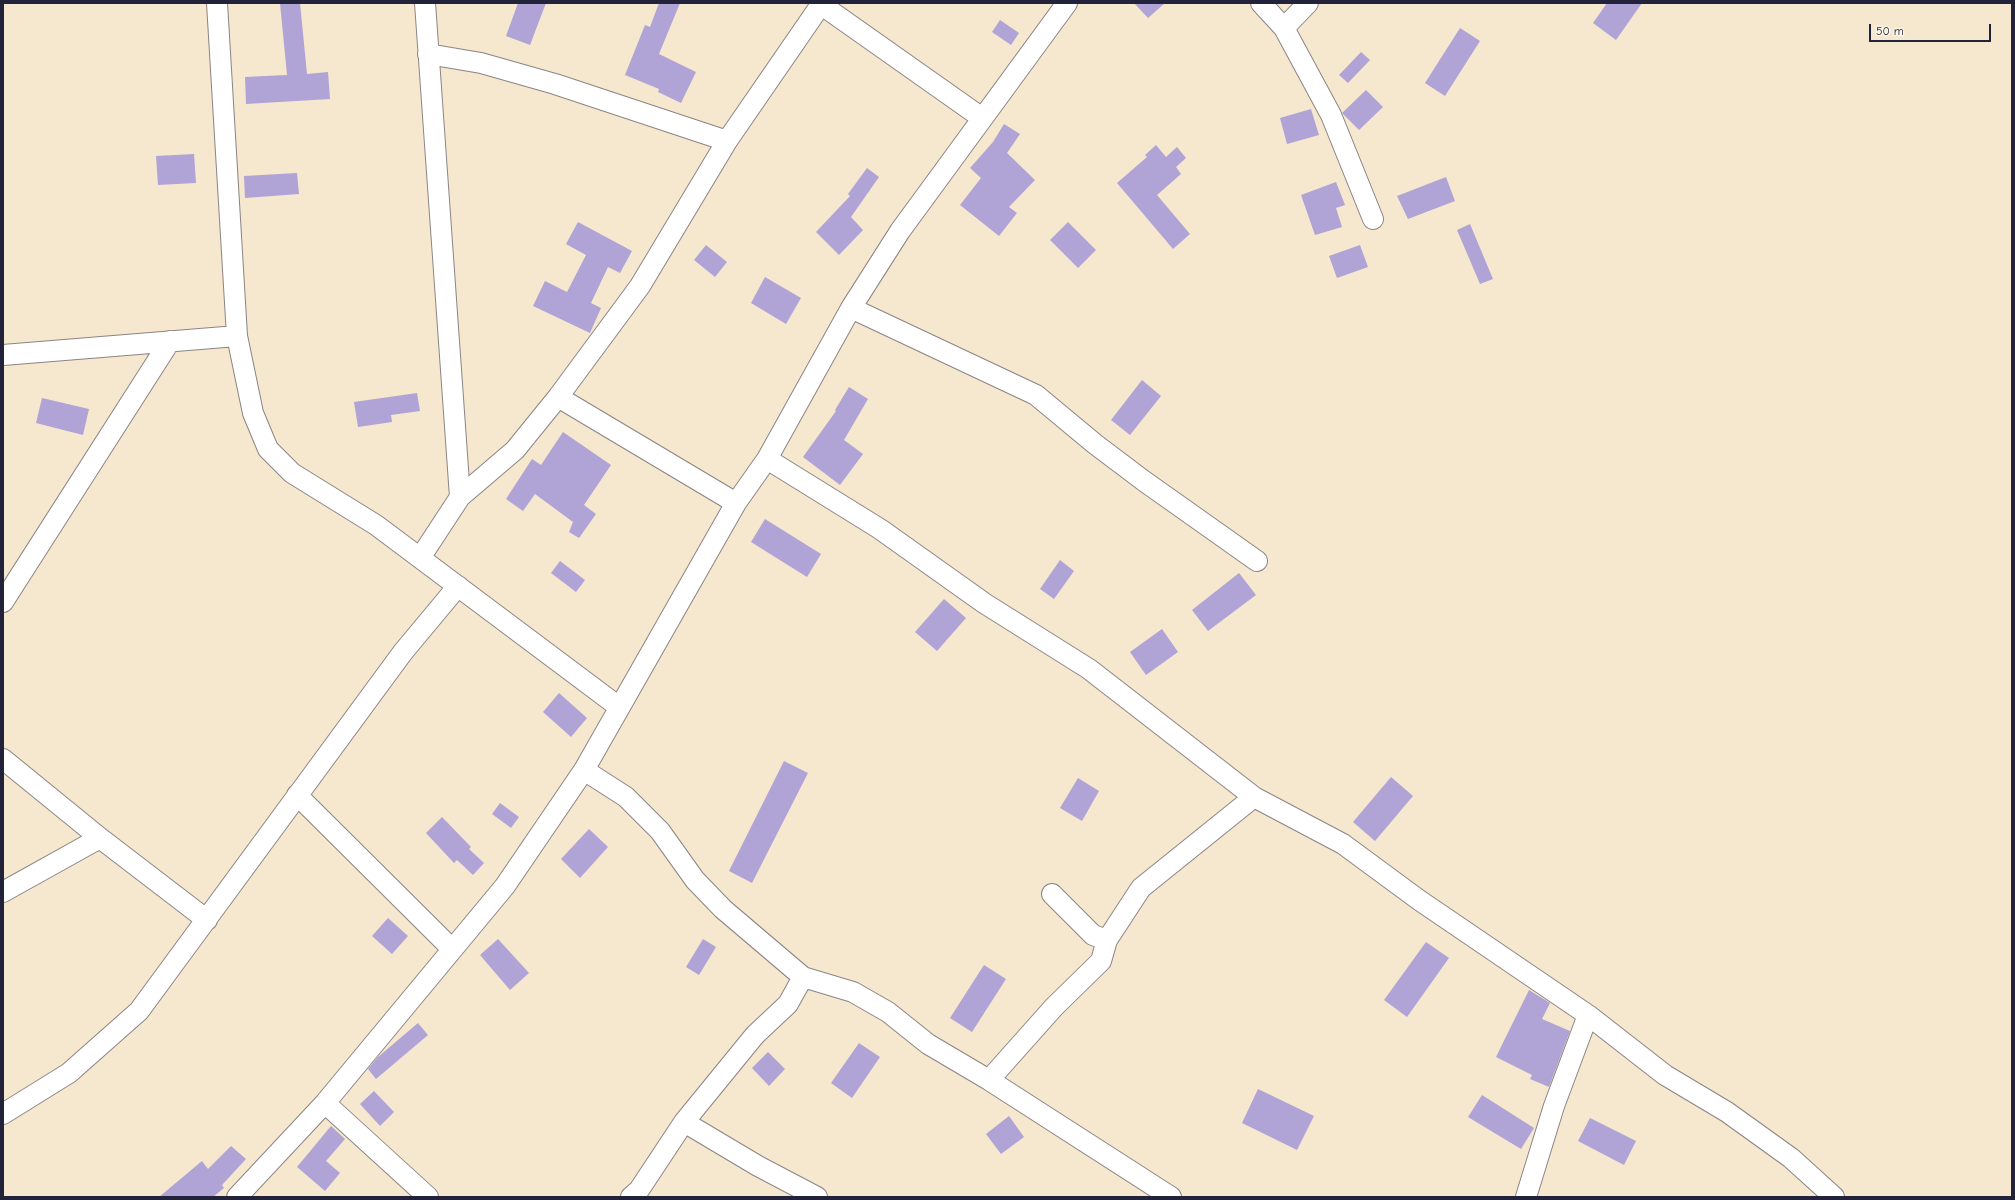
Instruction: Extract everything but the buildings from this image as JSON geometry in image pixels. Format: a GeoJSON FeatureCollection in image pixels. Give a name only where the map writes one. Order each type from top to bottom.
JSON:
{"type":"FeatureCollection","features":[{"type":"Feature","properties":{"kind":"street"},"geometry":{"type":"LineString","coordinates":[[217,3],[237,336],[253,413],[268,449],[292,473],[376,525],[619,707]]}},
{"type":"Feature","properties":{"kind":"street"},"geometry":{"type":"LineString","coordinates":[[425,3],[460,497]]}},
{"type":"Feature","properties":{"kind":"street"},"geometry":{"type":"LineString","coordinates":[[420,558],[460,497],[515,450],[558,396],[640,286],[727,141],[821,3],[982,118]]}},
{"type":"Feature","properties":{"kind":"street"},"geometry":{"type":"LineString","coordinates":[[237,1197],[325,1103],[505,886],[584,770],[736,503],[767,459],[851,308],[900,231],[1067,3]]}},
{"type":"Feature","properties":{"kind":"street"},"geometry":{"type":"LineString","coordinates":[[1261,3],[1284,28],[1331,115],[1374,218]]}},
{"type":"Feature","properties":{"kind":"street"},"geometry":{"type":"LineString","coordinates":[[1284,28],[1308,3]]}},
{"type":"Feature","properties":{"kind":"street"},"geometry":{"type":"LineString","coordinates":[[428,54],[481,63],[555,84],[727,141]]}},
{"type":"Feature","properties":{"kind":"street"},"geometry":{"type":"LineString","coordinates":[[851,308],[1036,395],[1095,444],[1144,481],[1257,561]]}},
{"type":"Feature","properties":{"kind":"street"},"geometry":{"type":"LineString","coordinates":[[3,355],[237,336]]}},
{"type":"Feature","properties":{"kind":"street"},"geometry":{"type":"LineString","coordinates":[[3,602],[170,341]]}},
{"type":"Feature","properties":{"kind":"street"},"geometry":{"type":"LineString","coordinates":[[558,396],[736,503]]}},
{"type":"Feature","properties":{"kind":"street"},"geometry":{"type":"LineString","coordinates":[[767,459],[880,529],[984,604],[1089,669],[1254,797],[1343,844],[1420,900],[1588,1015],[1665,1075],[1727,1112],[1792,1158],[1834,1197]]}},
{"type":"Feature","properties":{"kind":"street"},"geometry":{"type":"LineString","coordinates":[[3,1114],[69,1073],[139,1011],[403,652],[458,586]]}},
{"type":"Feature","properties":{"kind":"street"},"geometry":{"type":"LineString","coordinates":[[3,759],[100,838],[207,920]]}},
{"type":"Feature","properties":{"kind":"street"},"geometry":{"type":"LineString","coordinates":[[584,770],[626,797],[660,831],[695,880],[723,909],[803,977],[853,992],[888,1012],[928,1044],[989,1080],[1171,1197]]}},
{"type":"Feature","properties":{"kind":"street"},"geometry":{"type":"LineString","coordinates":[[297,795],[452,949]]}},
{"type":"Feature","properties":{"kind":"street"},"geometry":{"type":"LineString","coordinates":[[989,1080],[1054,1007],[1101,961],[1107,940],[1140,888],[1254,797]]}},
{"type":"Feature","properties":{"kind":"street"},"geometry":{"type":"LineString","coordinates":[[3,892],[100,838]]}},
{"type":"Feature","properties":{"kind":"street"},"geometry":{"type":"LineString","coordinates":[[1052,894],[1094,935],[1107,940]]}},
{"type":"Feature","properties":{"kind":"street"},"geometry":{"type":"LineString","coordinates":[[631,1197],[639,1190],[684,1122],[755,1035],[788,1004],[803,977]]}},
{"type":"Feature","properties":{"kind":"street"},"geometry":{"type":"LineString","coordinates":[[1526,1197],[1554,1106],[1588,1015]]}},
{"type":"Feature","properties":{"kind":"street"},"geometry":{"type":"LineString","coordinates":[[325,1103],[428,1197]]}},
{"type":"Feature","properties":{"kind":"street"},"geometry":{"type":"LineString","coordinates":[[684,1122],[758,1166],[817,1197]]}}]}
